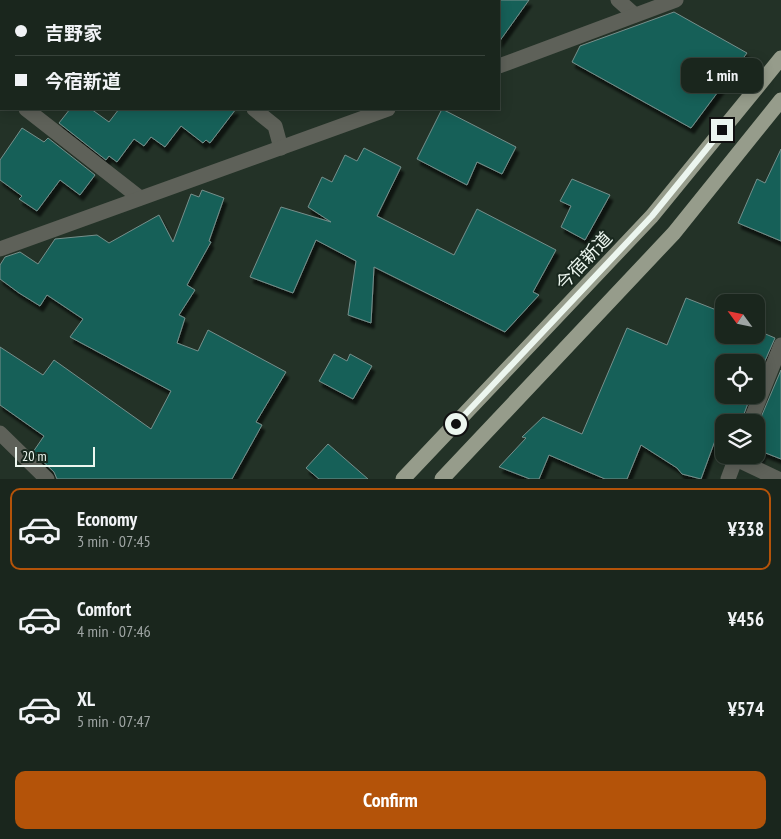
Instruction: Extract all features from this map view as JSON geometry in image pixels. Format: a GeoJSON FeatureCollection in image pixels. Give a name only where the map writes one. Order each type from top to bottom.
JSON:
{"type":"FeatureCollection","features":[{"type":"Feature","properties":{"kind":"highway","name":"今宿新道"},"geometry":{"type":"LineString","coordinates":[[403,479],[652,216],[781,58]]}},
{"type":"Feature","properties":{"kind":"highway"},"geometry":{"type":"LineString","coordinates":[[442,479],[674,233],[781,100]]}},
{"type":"Feature","properties":{"kind":"street"},"geometry":{"type":"LineString","coordinates":[[618,0],[635,14]]}},
{"type":"Feature","properties":{"kind":"street"},"geometry":{"type":"LineString","coordinates":[[500,66],[676,0]]}},
{"type":"Feature","properties":{"kind":"street"},"geometry":{"type":"LineString","coordinates":[[27,110],[140,198]]}},
{"type":"Feature","properties":{"kind":"street"},"geometry":{"type":"LineString","coordinates":[[255,110],[275,126],[282,148]]}},
{"type":"Feature","properties":{"kind":"street"},"geometry":{"type":"LineString","coordinates":[[0,248],[385,110]]}},
{"type":"Feature","properties":{"kind":"street"},"geometry":{"type":"LineString","coordinates":[[753,414],[781,346]]}},
{"type":"Feature","properties":{"kind":"street"},"geometry":{"type":"LineString","coordinates":[[0,433],[47,479]]}},
{"type":"Feature","properties":{"kind":"street"},"geometry":{"type":"LineString","coordinates":[[728,479],[734,464]]}},
{"type":"Feature","properties":{"kind":"street"},"geometry":{"type":"LineString","coordinates":[[750,464],[778,479]]}},
{"type":"Feature","properties":{"kind":"building"},"geometry":{"type":"Polygon","coordinates":[[[500,0],[529,0],[500,41],[500,0]]]}},
{"type":"Feature","properties":{"kind":"building"},"geometry":{"type":"Polygon","coordinates":[[[674,12],[747,53],[691,128],[572,62],[580,46],[674,12]]]}},
{"type":"Feature","properties":{"kind":"building"},"geometry":{"type":"Polygon","coordinates":[[[69,110],[92,110],[109,122],[118,110],[235,110],[210,143],[206,140],[203,143],[181,126],[165,147],[151,137],[144,146],[134,139],[117,162],[109,156],[106,160],[59,123],[69,110]]]}},
{"type":"Feature","properties":{"kind":"building"},"geometry":{"type":"Polygon","coordinates":[[[442,110],[516,147],[502,174],[477,162],[467,185],[417,159],[442,110]]]}},
{"type":"Feature","properties":{"kind":"building"},"geometry":{"type":"Polygon","coordinates":[[[22,128],[44,142],[48,138],[95,175],[80,195],[60,180],[37,211],[19,199],[22,196],[0,180],[0,160],[22,128]]]}},
{"type":"Feature","properties":{"kind":"building"},"geometry":{"type":"Polygon","coordinates":[[[364,148],[401,167],[377,216],[454,255],[477,209],[556,250],[533,292],[539,295],[505,332],[374,267],[371,323],[348,315],[356,261],[316,240],[293,293],[250,277],[281,207],[331,222],[308,207],[322,177],[332,182],[345,155],[357,161],[364,148]]]}},
{"type":"Feature","properties":{"kind":"building"},"geometry":{"type":"Polygon","coordinates":[[[781,149],[781,241],[738,223],[757,179],[765,183],[781,149]]]}},
{"type":"Feature","properties":{"kind":"building"},"geometry":{"type":"Polygon","coordinates":[[[572,179],[610,195],[585,240],[561,227],[571,206],[560,201],[572,179]]]}},
{"type":"Feature","properties":{"kind":"building"},"geometry":{"type":"Polygon","coordinates":[[[202,190],[224,198],[209,241],[211,242],[187,285],[195,290],[179,315],[185,318],[177,343],[198,351],[208,330],[286,372],[256,422],[262,425],[232,479],[57,479],[54,472],[33,452],[44,436],[0,405],[0,347],[43,375],[54,360],[151,429],[171,391],[70,337],[83,319],[47,295],[40,306],[19,293],[0,279],[0,265],[5,257],[20,252],[38,264],[55,239],[97,235],[109,243],[159,215],[173,242],[191,194],[199,197],[202,190]]]}},
{"type":"Feature","properties":{"kind":"building"},"geometry":{"type":"Polygon","coordinates":[[[686,298],[715,309],[715,344],[765,344],[765,334],[775,338],[765,361],[765,354],[715,354],[715,404],[748,404],[744,414],[715,414],[715,441],[701,479],[682,474],[677,468],[641,445],[627,479],[605,479],[549,455],[539,479],[530,479],[499,467],[526,438],[522,437],[543,417],[582,434],[627,328],[667,345],[686,298]]]}},
{"type":"Feature","properties":{"kind":"building"},"geometry":{"type":"Polygon","coordinates":[[[334,354],[347,361],[350,354],[372,366],[353,399],[319,381],[334,354]]]}},
{"type":"Feature","properties":{"kind":"building"},"geometry":{"type":"Polygon","coordinates":[[[781,370],[781,459],[765,453],[765,414],[762,414],[781,370]]]}},
{"type":"Feature","properties":{"kind":"building"},"geometry":{"type":"Polygon","coordinates":[[[328,444],[368,479],[319,479],[306,468],[328,444]]]}},
{"type":"Feature","properties":{"kind":"route"},"geometry":{"type":"LineString","coordinates":[[456,424],[652,216],[722,130]]}}]}
